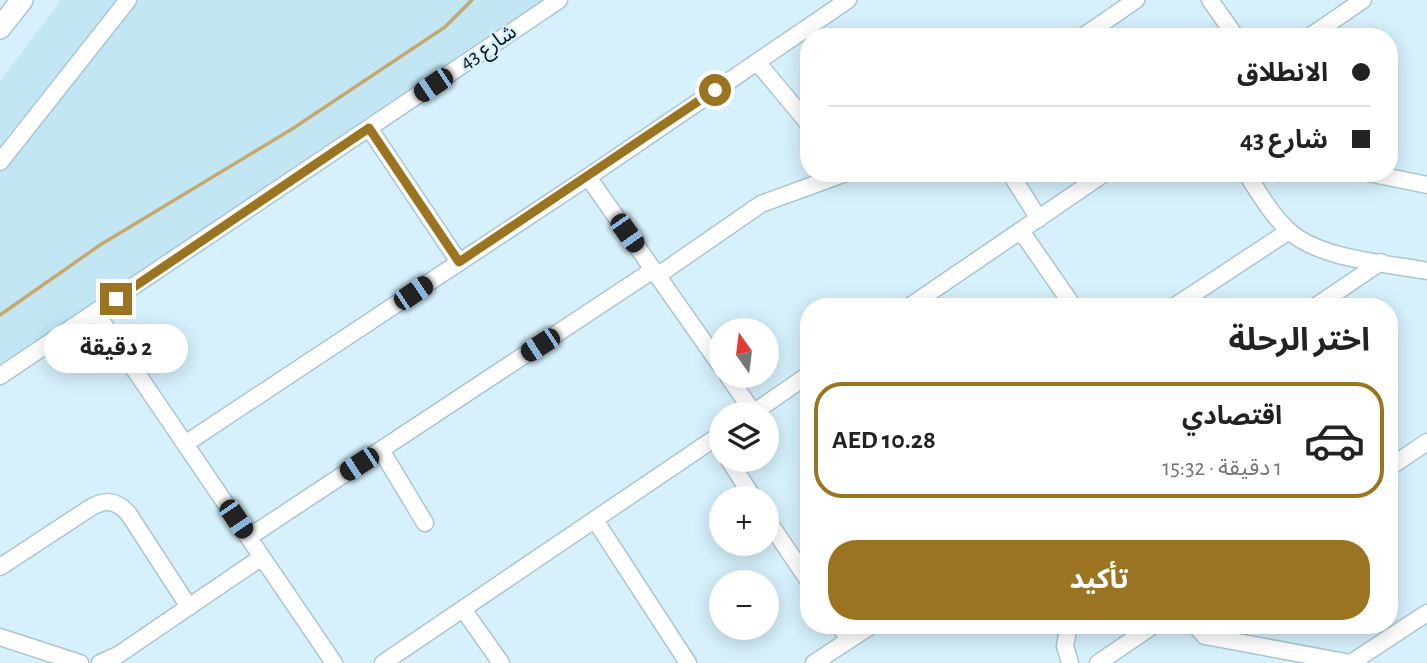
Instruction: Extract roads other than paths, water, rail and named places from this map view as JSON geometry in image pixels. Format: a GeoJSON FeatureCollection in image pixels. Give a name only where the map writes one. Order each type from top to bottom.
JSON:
{"type":"FeatureCollection","features":[{"type":"Feature","properties":{"kind":"main road"},"geometry":{"type":"LineString","coordinates":[[0,6],[5,0]]}},
{"type":"Feature","properties":{"kind":"main road"},"geometry":{"type":"LineString","coordinates":[[0,28],[22,0]]}},
{"type":"Feature","properties":{"kind":"street"},"geometry":{"type":"LineString","coordinates":[[0,162],[128,0]]}},
{"type":"Feature","properties":{"kind":"street","name":"شارع 43"},"geometry":{"type":"LineString","coordinates":[[0,376],[559,0]]}},
{"type":"Feature","properties":{"kind":"street"},"geometry":{"type":"LineString","coordinates":[[807,28],[848,0]]}},
{"type":"Feature","properties":{"kind":"street"},"geometry":{"type":"LineString","coordinates":[[1096,28],[1136,0]]}},
{"type":"Feature","properties":{"kind":"street"},"geometry":{"type":"LineString","coordinates":[[1210,0],[1230,28]]}},
{"type":"Feature","properties":{"kind":"street"},"geometry":{"type":"LineString","coordinates":[[1322,28],[1363,0]]}},
{"type":"Feature","properties":{"kind":"street"},"geometry":{"type":"LineString","coordinates":[[185,444],[800,33]]}},
{"type":"Feature","properties":{"kind":"street"},"geometry":{"type":"LineString","coordinates":[[757,62],[800,113]]}},
{"type":"Feature","properties":{"kind":"street"},"geometry":{"type":"LineString","coordinates":[[369,128],[459,262]]}},
{"type":"Feature","properties":{"kind":"street"},"geometry":{"type":"LineString","coordinates":[[587,177],[709,349]]}},
{"type":"Feature","properties":{"kind":"street"},"geometry":{"type":"LineString","coordinates":[[1398,179],[1427,184]]}},
{"type":"Feature","properties":{"kind":"street"},"geometry":{"type":"LineString","coordinates":[[249,537],[761,204],[821,182]]}},
{"type":"Feature","properties":{"kind":"street"},"geometry":{"type":"LineString","coordinates":[[1016,182],[1039,219]]}},
{"type":"Feature","properties":{"kind":"street"},"geometry":{"type":"LineString","coordinates":[[922,298],[1092,182]]}},
{"type":"Feature","properties":{"kind":"street"},"geometry":{"type":"LineString","coordinates":[[1252,182],[1289,231],[1308,245],[1427,271]]}},
{"type":"Feature","properties":{"kind":"street"},"geometry":{"type":"LineString","coordinates":[[1021,231],[1067,298]]}},
{"type":"Feature","properties":{"kind":"street"},"geometry":{"type":"LineString","coordinates":[[1187,298],[1289,231]]}},
{"type":"Feature","properties":{"kind":"street"},"geometry":{"type":"LineString","coordinates":[[1328,298],[1381,262]]}},
{"type":"Feature","properties":{"kind":"street"},"geometry":{"type":"LineString","coordinates":[[96,313],[334,663]]}},
{"type":"Feature","properties":{"kind":"street"},"geometry":{"type":"LineString","coordinates":[[769,402],[800,381]]}},
{"type":"Feature","properties":{"kind":"street"},"geometry":{"type":"LineString","coordinates":[[1398,462],[1427,442]]}},
{"type":"Feature","properties":{"kind":"street"},"geometry":{"type":"LineString","coordinates":[[383,663],[594,520],[709,446]]}},
{"type":"Feature","properties":{"kind":"street"},"geometry":{"type":"LineString","coordinates":[[381,450],[425,523]]}},
{"type":"Feature","properties":{"kind":"street"},"geometry":{"type":"LineString","coordinates":[[0,567],[99,502],[110,501],[120,505],[128,513],[189,607]]}},
{"type":"Feature","properties":{"kind":"street"},"geometry":{"type":"LineString","coordinates":[[594,520],[688,663]]}},
{"type":"Feature","properties":{"kind":"street"},"geometry":{"type":"LineString","coordinates":[[779,537],[800,568]]}},
{"type":"Feature","properties":{"kind":"street"},"geometry":{"type":"LineString","coordinates":[[100,663],[118,655],[262,556]]}},
{"type":"Feature","properties":{"kind":"street"},"geometry":{"type":"LineString","coordinates":[[463,609],[501,663]]}},
{"type":"Feature","properties":{"kind":"street"},"geometry":{"type":"LineString","coordinates":[[1398,632],[1427,613]]}},
{"type":"Feature","properties":{"kind":"street"},"geometry":{"type":"LineString","coordinates":[[845,634],[849,640]]}},
{"type":"Feature","properties":{"kind":"street"},"geometry":{"type":"LineString","coordinates":[[814,663],[858,634]]}},
{"type":"Feature","properties":{"kind":"street"},"geometry":{"type":"LineString","coordinates":[[1067,634],[1065,646],[1070,663]]}},
{"type":"Feature","properties":{"kind":"street"},"geometry":{"type":"LineString","coordinates":[[1098,663],[1141,634]]}},
{"type":"Feature","properties":{"kind":"street"},"geometry":{"type":"LineString","coordinates":[[1203,634],[1351,663],[1395,634]]}},
{"type":"Feature","properties":{"kind":"street"},"geometry":{"type":"LineString","coordinates":[[0,637],[80,663]]}},
{"type":"Feature","properties":{"kind":"waterway"},"geometry":{"type":"LineString","coordinates":[[0,315],[100,245],[292,129],[445,27],[472,0]]}}]}
